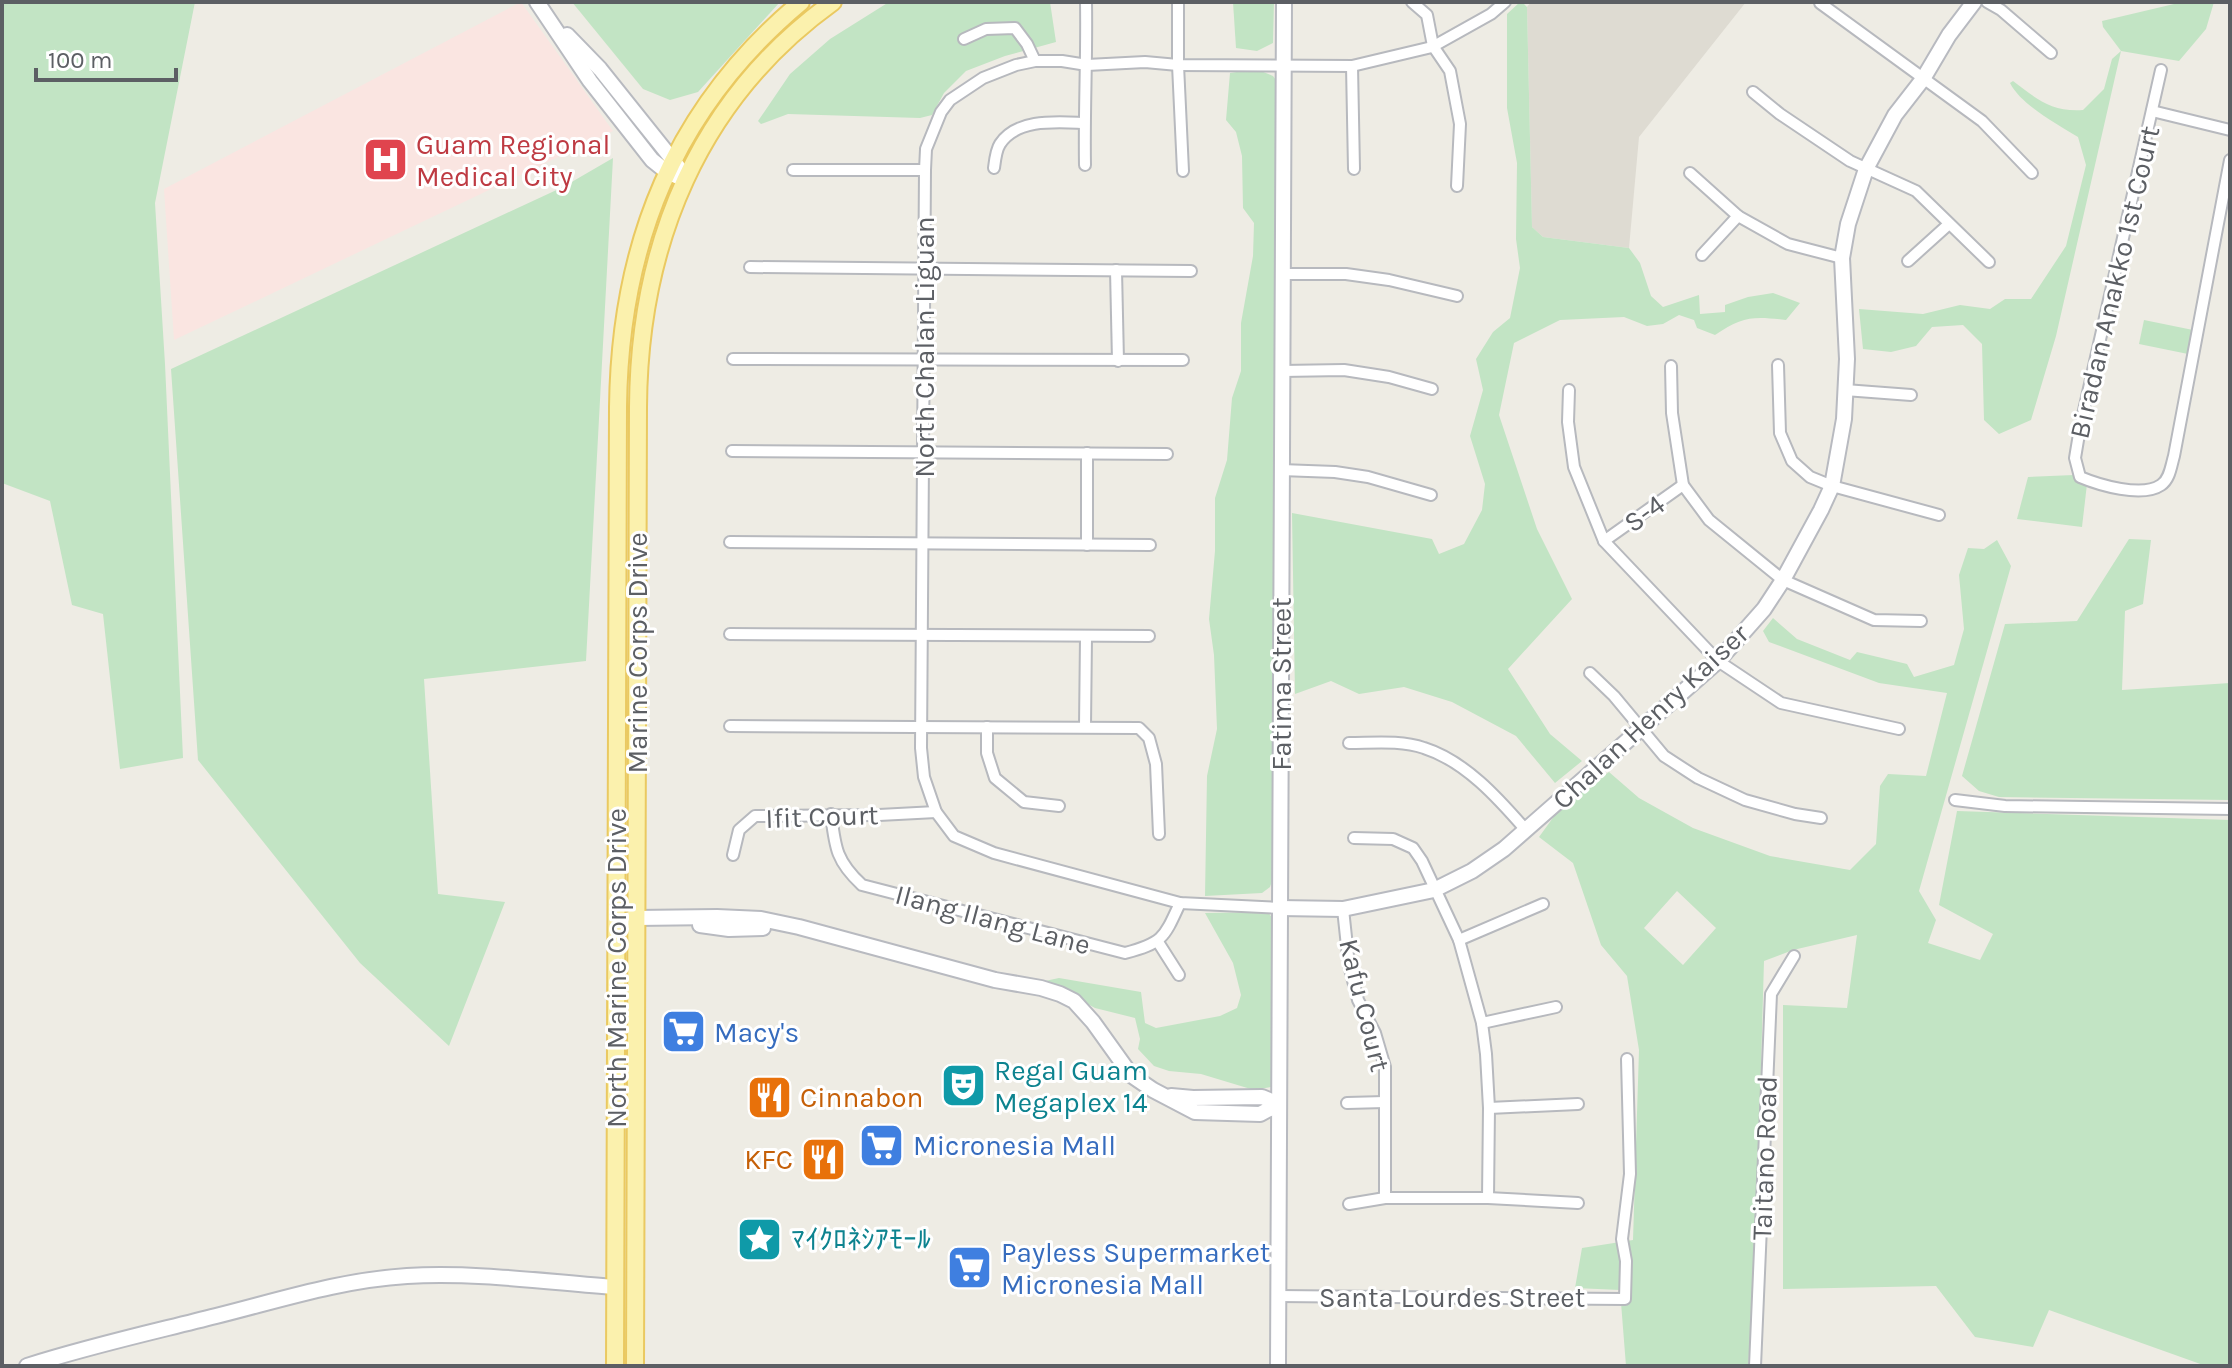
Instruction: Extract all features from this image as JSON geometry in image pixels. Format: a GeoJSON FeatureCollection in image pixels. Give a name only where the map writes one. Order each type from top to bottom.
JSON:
{"type":"FeatureCollection","features":[{"type":"Feature","properties":{"kind":"main road"},"geometry":{"type":"LineString","coordinates":[[537,2],[600,69],[670,165],[686,180]]}},
{"type":"Feature","properties":{"kind":"main road","name":"North Marine Corps Drive"},"geometry":{"type":"LineString","coordinates":[[615,1366],[622,323],[633,268],[648,217],[670,165],[697,118],[731,71],[769,30],[801,2]]}},
{"type":"Feature","properties":{"kind":"main road","name":"Marine Corps Drive"},"geometry":{"type":"LineString","coordinates":[[635,1366],[642,325],[652,273],[667,224],[686,180],[714,129],[747,83],[783,45],[833,2]]}},
{"type":"Feature","properties":{"kind":"main road","name":"Fatima Street"},"geometry":{"type":"LineString","coordinates":[[1278,1366],[1284,2]]}},
{"type":"Feature","properties":{"kind":"main road","name":"Chalan Henry Kaiser"},"geometry":{"type":"LineString","coordinates":[[1280,908],[1343,909],[1434,890],[1472,871],[1504,849],[1718,661],[1764,609],[1783,580],[1832,486],[1844,419],[1847,323],[1842,258],[1848,224],[1866,169],[1895,115],[1974,2]]}},
{"type":"Feature","properties":{"kind":"main road"},"geometry":{"type":"LineString","coordinates":[[616,922],[707,925],[729,929],[799,927],[995,980],[1041,988],[1074,1001],[1131,1075],[1195,1112],[1260,1114],[1279,1104]]}},
{"type":"Feature","properties":{"kind":"main road"},"geometry":{"type":"LineString","coordinates":[[27,1366],[74,1351],[359,1281],[439,1275],[615,1287]]}},
{"type":"Feature","properties":{"kind":"street"},"geometry":{"type":"LineString","coordinates":[[1085,165],[1086,2]]}},
{"type":"Feature","properties":{"kind":"street"},"geometry":{"type":"LineString","coordinates":[[1178,2],[1183,171]]}},
{"type":"Feature","properties":{"kind":"street"},"geometry":{"type":"LineString","coordinates":[[1412,2],[1427,15],[1433,46],[1450,71],[1460,124],[1457,186]]}},
{"type":"Feature","properties":{"kind":"street","name":"North Chalan Liguan"},"geometry":{"type":"LineString","coordinates":[[1280,908],[1180,903],[994,853],[954,836],[936,812],[924,777],[921,726],[926,149],[941,112],[950,100],[983,78],[1016,65],[1062,61],[1087,65],[1145,62],[1352,66],[1433,46],[1491,14],[1505,2]]}},
{"type":"Feature","properties":{"kind":"street"},"geometry":{"type":"LineString","coordinates":[[1987,2],[2001,10],[2051,53]]}},
{"type":"Feature","properties":{"kind":"street"},"geometry":{"type":"LineString","coordinates":[[1820,3],[1982,121],[2032,173]]}},
{"type":"Feature","properties":{"kind":"street"},"geometry":{"type":"LineString","coordinates":[[964,39],[986,29],[1015,28],[1035,61]]}},
{"type":"Feature","properties":{"kind":"street"},"geometry":{"type":"LineString","coordinates":[[1352,66],[1354,169]]}},
{"type":"Feature","properties":{"kind":"street"},"geometry":{"type":"LineString","coordinates":[[2161,70],[2152,111],[2230,130]]}},
{"type":"Feature","properties":{"kind":"street"},"geometry":{"type":"LineString","coordinates":[[1753,92],[1819,141],[1866,169],[1916,191],[1989,262]]}},
{"type":"Feature","properties":{"kind":"street","name":"Biradan Anakko 1st Court"},"geometry":{"type":"LineString","coordinates":[[2152,111],[2080,428],[2075,458],[2080,477],[2113,488],[2148,490],[2162,484],[2168,476],[2230,160]]}},
{"type":"Feature","properties":{"kind":"street"},"geometry":{"type":"LineString","coordinates":[[994,168],[998,146],[1011,131],[1038,124],[1084,123]]}},
{"type":"Feature","properties":{"kind":"street"},"geometry":{"type":"LineString","coordinates":[[793,170],[925,170]]}},
{"type":"Feature","properties":{"kind":"street"},"geometry":{"type":"LineString","coordinates":[[1690,173],[1738,216],[1788,244],[1842,258]]}},
{"type":"Feature","properties":{"kind":"street"},"geometry":{"type":"LineString","coordinates":[[1702,255],[1738,216]]}},
{"type":"Feature","properties":{"kind":"street"},"geometry":{"type":"LineString","coordinates":[[1908,261],[1949,224]]}},
{"type":"Feature","properties":{"kind":"street"},"geometry":{"type":"LineString","coordinates":[[750,267],[1191,271]]}},
{"type":"Feature","properties":{"kind":"street"},"geometry":{"type":"LineString","coordinates":[[1116,270],[1118,361]]}},
{"type":"Feature","properties":{"kind":"street"},"geometry":{"type":"LineString","coordinates":[[1283,274],[1346,274],[1389,280],[1457,296]]}},
{"type":"Feature","properties":{"kind":"street"},"geometry":{"type":"LineString","coordinates":[[733,359],[1183,360]]}},
{"type":"Feature","properties":{"kind":"street"},"geometry":{"type":"LineString","coordinates":[[1778,365],[1780,433],[1792,461],[1810,477],[1832,486],[1939,515]]}},
{"type":"Feature","properties":{"kind":"street"},"geometry":{"type":"LineString","coordinates":[[1671,366],[1672,413],[1683,485],[1709,520],[1783,580],[1874,620],[1921,621]]}},
{"type":"Feature","properties":{"kind":"street"},"geometry":{"type":"LineString","coordinates":[[1282,371],[1344,370],[1389,377],[1432,389]]}},
{"type":"Feature","properties":{"kind":"street"},"geometry":{"type":"LineString","coordinates":[[1569,390],[1568,422],[1574,467],[1604,541],[1718,661],[1781,703],[1899,729]]}},
{"type":"Feature","properties":{"kind":"street"},"geometry":{"type":"LineString","coordinates":[[1845,390],[1911,395]]}},
{"type":"Feature","properties":{"kind":"street"},"geometry":{"type":"LineString","coordinates":[[732,451],[1167,454]]}},
{"type":"Feature","properties":{"kind":"street"},"geometry":{"type":"LineString","coordinates":[[1087,453],[1087,545]]}},
{"type":"Feature","properties":{"kind":"street"},"geometry":{"type":"LineString","coordinates":[[1281,470],[1368,477],[1431,495]]}},
{"type":"Feature","properties":{"kind":"street","name":"S-4"},"geometry":{"type":"LineString","coordinates":[[1604,541],[1683,485]]}},
{"type":"Feature","properties":{"kind":"street"},"geometry":{"type":"LineString","coordinates":[[730,542],[1150,545]]}},
{"type":"Feature","properties":{"kind":"street"},"geometry":{"type":"LineString","coordinates":[[730,634],[1149,636]]}},
{"type":"Feature","properties":{"kind":"street"},"geometry":{"type":"LineString","coordinates":[[1085,726],[1086,637]]}},
{"type":"Feature","properties":{"kind":"street"},"geometry":{"type":"LineString","coordinates":[[1590,673],[1642,727],[1664,756],[1698,778],[1745,800],[1821,818]]}},
{"type":"Feature","properties":{"kind":"street"},"geometry":{"type":"LineString","coordinates":[[730,726],[1139,728],[1149,738],[1156,764],[1159,834]]}},
{"type":"Feature","properties":{"kind":"street"},"geometry":{"type":"LineString","coordinates":[[987,727],[987,753],[995,778],[1024,802],[1059,806]]}},
{"type":"Feature","properties":{"kind":"street"},"geometry":{"type":"LineString","coordinates":[[1349,743],[1388,742],[1422,747],[1450,759],[1500,800],[1525,829]]}},
{"type":"Feature","properties":{"kind":"street"},"geometry":{"type":"LineString","coordinates":[[1955,800],[2005,806],[2230,809]]}},
{"type":"Feature","properties":{"kind":"street","name":"Ifit Court"},"geometry":{"type":"LineString","coordinates":[[733,855],[739,830],[755,816],[936,812]]}},
{"type":"Feature","properties":{"kind":"street","name":"Ilang Ilang Lane"},"geometry":{"type":"LineString","coordinates":[[831,814],[837,852],[846,871],[862,885],[1125,953],[1158,942]]}},
{"type":"Feature","properties":{"kind":"street"},"geometry":{"type":"LineString","coordinates":[[1354,838],[1393,839],[1413,848],[1459,940],[1482,1023],[1486,1054],[1488,1198]]}},
{"type":"Feature","properties":{"kind":"street"},"geometry":{"type":"LineString","coordinates":[[1179,975],[1158,942],[1167,931],[1180,903]]}},
{"type":"Feature","properties":{"kind":"street"},"geometry":{"type":"LineString","coordinates":[[1459,940],[1543,904]]}},
{"type":"Feature","properties":{"kind":"street","name":"Kafu Court"},"geometry":{"type":"LineString","coordinates":[[1343,909],[1358,1000],[1375,1033],[1385,1067],[1385,1198]]}},
{"type":"Feature","properties":{"kind":"street","name":"Taitano Road"},"geometry":{"type":"LineString","coordinates":[[1755,1366],[1771,994],[1794,956]]}},
{"type":"Feature","properties":{"kind":"street"},"geometry":{"type":"LineString","coordinates":[[1482,1023],[1556,1007]]}},
{"type":"Feature","properties":{"kind":"street","name":"Santa Lourdes Street"},"geometry":{"type":"LineString","coordinates":[[1278,1296],[1625,1299],[1626,1261],[1622,1239],[1630,1174],[1627,1059]]}},
{"type":"Feature","properties":{"kind":"street"},"geometry":{"type":"LineString","coordinates":[[1347,1103],[1385,1102]]}},
{"type":"Feature","properties":{"kind":"street"},"geometry":{"type":"LineString","coordinates":[[1489,1108],[1578,1104]]}},
{"type":"Feature","properties":{"kind":"street"},"geometry":{"type":"LineString","coordinates":[[1349,1204],[1385,1198],[1488,1198],[1578,1203]]}},
{"type":"Feature","properties":{"kind":"shaded area","name":"Guam Regional Medical City"},"geometry":{"type":"Polygon","coordinates":[[[521,2],[613,131],[174,340],[164,189],[521,2]]]}},
{"type":"Feature","properties":{"kind":"shaded area"},"geometry":{"type":"Polygon","coordinates":[[[1531,2],[1746,2],[1639,137],[1629,248],[1543,237],[1532,227],[1527,7],[1531,2]]]}},
{"type":"Feature","properties":{"kind":"green space"},"geometry":{"type":"Polygon","coordinates":[[[2,2],[195,2],[155,203],[183,758],[120,769],[103,614],[72,605],[50,501],[2,483],[2,2]]]}},
{"type":"Feature","properties":{"kind":"green space"},"geometry":{"type":"Polygon","coordinates":[[[572,2],[780,2],[698,92],[670,100],[643,89],[572,2]]]}},
{"type":"Feature","properties":{"kind":"green space"},"geometry":{"type":"Polygon","coordinates":[[[889,2],[1050,2],[1056,42],[966,71],[944,93],[932,115],[920,118],[788,114],[761,124],[758,121],[790,74],[830,39],[889,2]]]}},
{"type":"Feature","properties":{"kind":"green space"},"geometry":{"type":"Polygon","coordinates":[[[1233,2],[1274,2],[1273,43],[1257,51],[1236,48],[1233,2]]]}},
{"type":"Feature","properties":{"kind":"green space"},"geometry":{"type":"Polygon","coordinates":[[[1520,2],[1527,7],[1532,227],[1543,237],[1629,248],[1640,263],[1651,296],[1663,307],[1699,295],[1700,314],[1725,312],[1725,305],[1773,293],[1800,303],[1786,320],[1749,319],[1715,335],[1697,328],[1694,320],[1679,315],[1663,324],[1647,326],[1624,317],[1560,320],[1514,343],[1499,415],[1537,529],[1572,599],[1508,669],[1550,734],[1582,761],[1555,783],[1516,736],[1452,702],[1404,687],[1359,694],[1331,681],[1295,694],[1292,513],[1432,539],[1439,554],[1464,544],[1482,510],[1485,484],[1470,436],[1483,390],[1476,359],[1493,332],[1510,318],[1520,268],[1516,239],[1517,163],[1507,108],[1507,14],[1520,2]]]}},
{"type":"Feature","properties":{"kind":"green space"},"geometry":{"type":"Polygon","coordinates":[[[2175,2],[2214,2],[2206,29],[2179,61],[2121,51],[2102,21],[2175,2]]]}},
{"type":"Feature","properties":{"kind":"green space"},"geometry":{"type":"Polygon","coordinates":[[[2121,51],[2056,336],[2031,420],[1999,434],[1984,420],[1982,344],[1963,325],[1932,327],[1916,346],[1891,352],[1863,349],[1859,309],[1923,314],[1960,305],[1990,309],[2005,299],[2031,299],[2066,246],[2086,165],[2078,137],[2022,99],[2010,83],[2013,81],[2037,99],[2053,106],[2083,110],[2104,89],[2112,59],[2121,51]]]}},
{"type":"Feature","properties":{"kind":"green space"},"geometry":{"type":"Polygon","coordinates":[[[1256,69],[1273,76],[1279,84],[1275,872],[1270,887],[1262,893],[1205,896],[1207,776],[1217,729],[1209,619],[1215,551],[1215,498],[1227,460],[1232,398],[1241,371],[1241,323],[1253,256],[1254,223],[1243,208],[1242,156],[1236,132],[1226,120],[1230,73],[1256,69]]]}},
{"type":"Feature","properties":{"kind":"green space"},"geometry":{"type":"Polygon","coordinates":[[[613,158],[586,661],[424,679],[438,894],[505,902],[449,1046],[360,963],[198,760],[171,369],[563,187],[613,158]]]}},
{"type":"Feature","properties":{"kind":"green space"},"geometry":{"type":"Polygon","coordinates":[[[2144,320],[2193,330],[2188,354],[2139,344],[2144,320]]]}},
{"type":"Feature","properties":{"kind":"green space"},"geometry":{"type":"Polygon","coordinates":[[[2074,475],[2087,484],[2082,527],[2017,519],[2028,477],[2074,475]]]}},
{"type":"Feature","properties":{"kind":"green space"},"geometry":{"type":"Polygon","coordinates":[[[2129,539],[2151,540],[2143,604],[2125,611],[2122,690],[2230,683],[2230,800],[1999,797],[1979,791],[1962,776],[2005,624],[2077,621],[2129,539]]]}},
{"type":"Feature","properties":{"kind":"green space"},"geometry":{"type":"Polygon","coordinates":[[[1997,540],[2011,566],[1919,891],[1936,920],[1928,943],[1980,960],[1993,934],[1939,905],[1957,811],[2230,820],[2230,1366],[2206,1366],[2049,1310],[2033,1347],[1975,1337],[1936,1286],[1783,1289],[1783,1005],[1847,1008],[1857,935],[1793,950],[1764,961],[1755,1274],[1748,1366],[1626,1366],[1620,1290],[1575,1288],[1582,1248],[1633,1240],[1639,1050],[1627,976],[1601,945],[1573,863],[1539,837],[1563,804],[1609,772],[1639,798],[1693,828],[1770,856],[1850,870],[1876,844],[1880,786],[1888,774],[1926,776],[1947,693],[1879,683],[1769,642],[1763,631],[1773,618],[1797,639],[1850,660],[1857,652],[1907,664],[1914,677],[1954,665],[1964,629],[1959,575],[1968,548],[1984,549],[1997,540]],[[1677,891],[1644,928],[1683,965],[1716,928],[1677,891]]]}},
{"type":"Feature","properties":{"kind":"green space"},"geometry":{"type":"Polygon","coordinates":[[[1268,912],[1275,922],[1271,1087],[1254,1090],[1201,1074],[1169,1071],[1154,1066],[1138,1049],[1140,1039],[1135,1018],[1095,1008],[1045,981],[1059,978],[1141,992],[1145,1023],[1156,1028],[1220,1016],[1237,1008],[1241,995],[1233,963],[1205,913],[1268,912]]]}},
{"type":"Feature","properties":{"kind":"place","name":"Guam Regional Medical City"},"geometry":{"type":"Point","coordinates":[385,160]}},
{"type":"Feature","properties":{"kind":"place","name":"Macy's"},"geometry":{"type":"Point","coordinates":[683,1032]}},
{"type":"Feature","properties":{"kind":"place","name":"Regal Guam Megaplex 14"},"geometry":{"type":"Point","coordinates":[963,1086]}},
{"type":"Feature","properties":{"kind":"place","name":"Cinnabon"},"geometry":{"type":"Point","coordinates":[769,1097]}},
{"type":"Feature","properties":{"kind":"place","name":"Micronesia Mall"},"geometry":{"type":"Point","coordinates":[882,1145]}},
{"type":"Feature","properties":{"kind":"place","name":"KFC"},"geometry":{"type":"Point","coordinates":[824,1159]}},
{"type":"Feature","properties":{"kind":"place","name":"ﾏｲｸﾛﾈｼｱﾓｰﾙ"},"geometry":{"type":"Point","coordinates":[760,1239]}},
{"type":"Feature","properties":{"kind":"place","name":"Payless Supermarket Micronesia Mall"},"geometry":{"type":"Point","coordinates":[970,1268]}}]}
